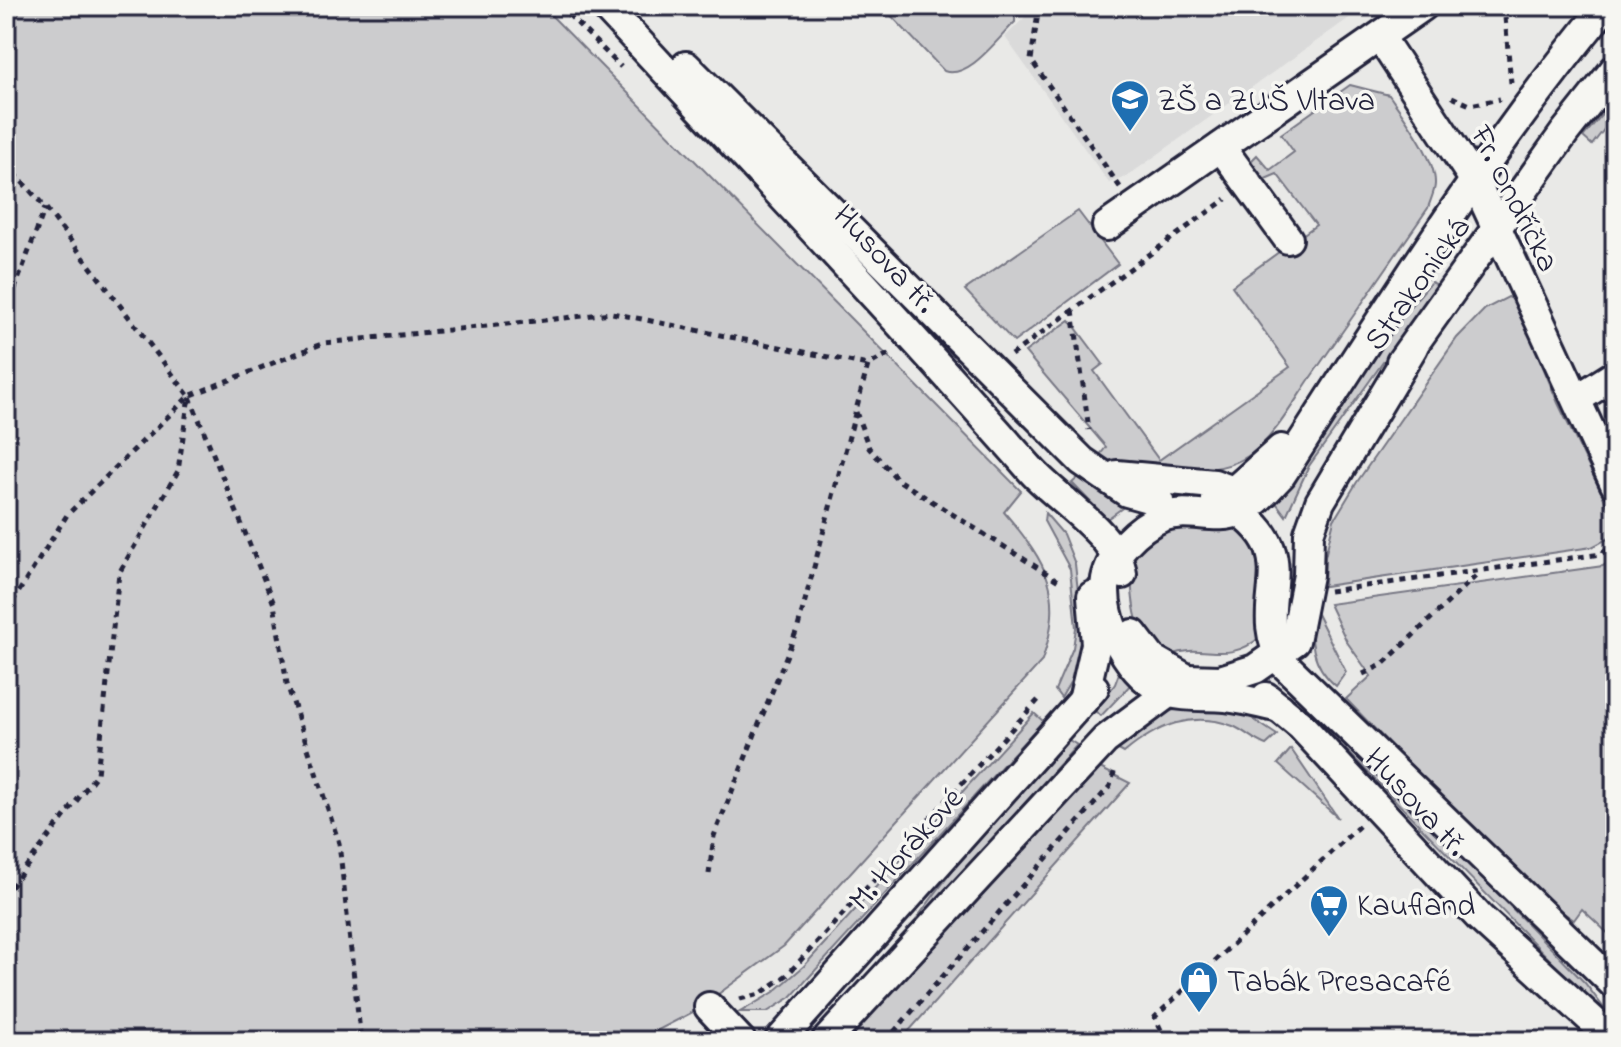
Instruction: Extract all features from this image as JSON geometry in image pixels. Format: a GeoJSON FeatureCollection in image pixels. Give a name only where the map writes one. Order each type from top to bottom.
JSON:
{"type":"FeatureCollection","features":[{"type":"Feature","properties":{"kind":"street","name":"Husova tř."},"geometry":{"type":"LineString","coordinates":[[605,6],[916,339],[1064,503],[1072,522],[1106,559]]}},
{"type":"Feature","properties":{"kind":"street","name":"Husova tř."},"geometry":{"type":"LineString","coordinates":[[614,6],[666,46],[1082,461],[1127,492],[1159,501]]}},
{"type":"Feature","properties":{"kind":"street"},"geometry":{"type":"LineString","coordinates":[[1107,226],[1423,6]]}},
{"type":"Feature","properties":{"kind":"street","name":"Strakonická"},"geometry":{"type":"LineString","coordinates":[[1236,501],[1281,475],[1390,305],[1475,181],[1529,104],[1606,6]]}},
{"type":"Feature","properties":{"kind":"street","name":"Fr. Ondříčka"},"geometry":{"type":"LineString","coordinates":[[1380,37],[1475,181],[1615,484]]}},
{"type":"Feature","properties":{"kind":"street","name":"Strakonická"},"geometry":{"type":"LineString","coordinates":[[1286,545],[1313,476],[1413,347],[1565,132],[1615,69]]}},
{"type":"Feature","properties":{"kind":"street"},"geometry":{"type":"LineString","coordinates":[[1221,147],[1288,239]]}},
{"type":"Feature","properties":{"kind":"street"},"geometry":{"type":"LineString","coordinates":[[1170,681],[1220,680],[1255,669],[1283,638],[1306,587],[1309,533],[1320,502],[1413,347]]}},
{"type":"Feature","properties":{"kind":"street"},"geometry":{"type":"LineString","coordinates":[[1577,399],[1615,375]]}},
{"type":"Feature","properties":{"kind":"street"},"geometry":{"type":"LineString","coordinates":[[1100,473],[1214,484],[1236,501],[1271,520],[1286,545],[1291,573],[1283,638]]}},
{"type":"Feature","properties":{"kind":"street"},"geometry":{"type":"LineString","coordinates":[[1083,701],[1096,644],[1092,588],[1128,521],[1159,501],[1236,501]]}},
{"type":"Feature","properties":{"kind":"street"},"geometry":{"type":"LineString","coordinates":[[1236,501],[1262,534],[1273,556],[1276,583],[1269,617],[1283,638]]}},
{"type":"Feature","properties":{"kind":"street"},"geometry":{"type":"LineString","coordinates":[[1106,559],[1162,517],[1188,512],[1217,516],[1236,501]]}},
{"type":"Feature","properties":{"kind":"street"},"geometry":{"type":"LineString","coordinates":[[1106,559],[1114,627],[1134,667],[1170,681],[1280,708]]}},
{"type":"Feature","properties":{"kind":"street"},"geometry":{"type":"LineString","coordinates":[[1106,559],[1122,569],[1130,627],[1170,681]]}},
{"type":"Feature","properties":{"kind":"street","name":"M. Horákové"},"geometry":{"type":"LineString","coordinates":[[779,1041],[1102,678],[1114,627]]}},
{"type":"Feature","properties":{"kind":"street","name":"Husova tř."},"geometry":{"type":"LineString","coordinates":[[1283,638],[1322,698],[1615,985]]}},
{"type":"Feature","properties":{"kind":"street"},"geometry":{"type":"LineString","coordinates":[[826,1041],[1106,751],[1114,720],[1170,681],[1182,662],[1236,661],[1283,638]]}},
{"type":"Feature","properties":{"kind":"street","name":"Husova tř."},"geometry":{"type":"LineString","coordinates":[[1238,674],[1280,708],[1480,918],[1615,1041]]}},
{"type":"Feature","properties":{"kind":"street"},"geometry":{"type":"LineString","coordinates":[[709,1007],[741,1041]]}},
{"type":"Feature","properties":{"kind":"path"},"geometry":{"type":"LineString","coordinates":[[1039,6],[1031,60],[1134,207]]}},
{"type":"Feature","properties":{"kind":"path"},"geometry":{"type":"LineString","coordinates":[[1415,88],[1427,79],[1443,94],[1470,105],[1488,103],[1510,92],[1504,6]]}},
{"type":"Feature","properties":{"kind":"path"},"geometry":{"type":"LineString","coordinates":[[6,164],[45,207],[189,396],[274,604],[287,684],[339,843],[361,1041]]}},
{"type":"Feature","properties":{"kind":"path"},"geometry":{"type":"LineString","coordinates":[[990,370],[1248,184]]}},
{"type":"Feature","properties":{"kind":"path"},"geometry":{"type":"LineString","coordinates":[[6,298],[14,291],[45,207]]}},
{"type":"Feature","properties":{"kind":"path"},"geometry":{"type":"LineString","coordinates":[[1073,310],[1090,435]]}},
{"type":"Feature","properties":{"kind":"path"},"geometry":{"type":"LineString","coordinates":[[6,612],[67,515],[189,396],[324,343],[612,313],[868,365],[916,339]]}},
{"type":"Feature","properties":{"kind":"path"},"geometry":{"type":"LineString","coordinates":[[709,874],[714,836],[798,627],[868,365]]}},
{"type":"Feature","properties":{"kind":"path"},"geometry":{"type":"LineString","coordinates":[[6,893],[97,774],[119,573],[178,471],[189,396]]}},
{"type":"Feature","properties":{"kind":"path"},"geometry":{"type":"LineString","coordinates":[[855,411],[869,448],[898,480],[1062,583]]}},
{"type":"Feature","properties":{"kind":"path"},"geometry":{"type":"LineString","coordinates":[[1316,593],[1601,554],[1615,545]]}},
{"type":"Feature","properties":{"kind":"path"},"geometry":{"type":"LineString","coordinates":[[1363,674],[1382,665],[1482,571]]}},
{"type":"Feature","properties":{"kind":"path"},"geometry":{"type":"LineString","coordinates":[[740,999],[760,994],[787,975],[1041,697]]}},
{"type":"Feature","properties":{"kind":"path"},"geometry":{"type":"LineString","coordinates":[[886,1041],[1110,786],[1106,751]]}},
{"type":"Feature","properties":{"kind":"path"},"geometry":{"type":"LineString","coordinates":[[1166,1041],[1155,1017],[1378,809]]}},
{"type":"Feature","properties":{"kind":"path"},"geometry":{"type":"LineString","coordinates":[[675,1041],[692,1031]]}},
{"type":"Feature","properties":{"kind":"shaded area"},"geometry":{"type":"Polygon","coordinates":[[[6,6],[542,6],[1021,491],[1004,512],[1032,548],[1048,580],[1052,616],[1042,661],[784,946],[695,1011],[637,1041],[6,1041],[6,6]]]}},
{"type":"Feature","properties":{"kind":"shaded area"},"geometry":{"type":"Polygon","coordinates":[[[882,6],[1015,6],[1015,22],[973,64],[954,72],[944,71],[882,6]]]}},
{"type":"Feature","properties":{"kind":"shaded area","name":"ZŠ a ZUŠ Vltava"},"geometry":{"type":"Polygon","coordinates":[[[1029,6],[1366,6],[1126,177],[1109,183],[1005,37],[1028,14],[1029,6]]]}},
{"type":"Feature","properties":{"kind":"shaded area"},"geometry":{"type":"Polygon","coordinates":[[[1350,85],[1389,95],[1410,125],[1425,150],[1434,174],[1435,187],[1428,208],[1284,418],[1248,456],[1217,468],[1177,471],[1137,468],[1104,460],[1099,456],[1106,447],[1025,352],[1070,320],[1103,364],[1094,371],[1159,460],[1290,367],[1232,286],[1316,225],[1277,174],[1263,180],[1251,161],[1257,155],[1270,170],[1294,152],[1281,134],[1350,85]]]}},
{"type":"Feature","properties":{"kind":"shaded area"},"geometry":{"type":"Polygon","coordinates":[[[1615,99],[1615,115],[1592,145],[1583,137],[1615,99]]]}},
{"type":"Feature","properties":{"kind":"shaded area"},"geometry":{"type":"Polygon","coordinates":[[[1078,211],[1118,264],[1014,342],[965,290],[1078,211]]]}},
{"type":"Feature","properties":{"kind":"shaded area"},"geometry":{"type":"Polygon","coordinates":[[[1431,282],[1438,285],[1309,466],[1286,516],[1274,500],[1401,317],[1431,282]]]}},
{"type":"Feature","properties":{"kind":"shaded area"},"geometry":{"type":"Polygon","coordinates":[[[1508,297],[1515,300],[1558,403],[1615,521],[1615,535],[1592,547],[1324,586],[1325,557],[1334,520],[1357,482],[1457,338],[1485,309],[1508,297]]]}},
{"type":"Feature","properties":{"kind":"shaded area"},"geometry":{"type":"Polygon","coordinates":[[[1080,476],[1101,492],[1132,501],[1107,519],[1072,483],[1080,476]]]}},
{"type":"Feature","properties":{"kind":"shaded area"},"geometry":{"type":"Polygon","coordinates":[[[1045,513],[1063,534],[1075,564],[1083,637],[1076,672],[1061,698],[1055,690],[1073,648],[1076,628],[1070,569],[1044,521],[1045,513]]]}},
{"type":"Feature","properties":{"kind":"shaded area"},"geometry":{"type":"Polygon","coordinates":[[[1240,521],[1264,566],[1260,637],[1237,650],[1170,655],[1149,641],[1136,617],[1132,592],[1133,546],[1159,529],[1240,521]]]}},
{"type":"Feature","properties":{"kind":"shaded area"},"geometry":{"type":"Polygon","coordinates":[[[1615,557],[1615,940],[1582,909],[1574,920],[1533,892],[1346,699],[1371,676],[1347,642],[1329,604],[1603,566],[1615,557]]]}},
{"type":"Feature","properties":{"kind":"shaded area"},"geometry":{"type":"Polygon","coordinates":[[[1314,608],[1346,672],[1336,686],[1321,669],[1314,651],[1314,608]]]}},
{"type":"Feature","properties":{"kind":"shaded area"},"geometry":{"type":"Polygon","coordinates":[[[1122,665],[1135,680],[1101,716],[1095,711],[1115,684],[1122,665]]]}},
{"type":"Feature","properties":{"kind":"shaded area"},"geometry":{"type":"Polygon","coordinates":[[[1190,707],[1244,713],[1277,735],[1266,745],[1218,721],[1189,720],[1162,728],[1124,753],[1113,747],[1154,714],[1190,707]]]}},
{"type":"Feature","properties":{"kind":"shaded area"},"geometry":{"type":"Polygon","coordinates":[[[1034,713],[1043,721],[791,997],[767,1012],[740,1012],[774,992],[804,966],[1034,713]]]}},
{"type":"Feature","properties":{"kind":"shaded area"},"geometry":{"type":"Polygon","coordinates":[[[1327,719],[1585,983],[1603,1007],[1591,1002],[1321,724],[1327,719]]]}},
{"type":"Feature","properties":{"kind":"shaded area"},"geometry":{"type":"Polygon","coordinates":[[[1069,740],[1077,745],[920,920],[917,918],[958,863],[1069,740]]]}},
{"type":"Feature","properties":{"kind":"shaded area"},"geometry":{"type":"Polygon","coordinates":[[[1291,749],[1338,818],[1278,764],[1291,749]]]}},
{"type":"Feature","properties":{"kind":"shaded area"},"geometry":{"type":"Polygon","coordinates":[[[1094,765],[1130,783],[900,1041],[844,1041],[1094,765]]]}},
{"type":"Feature","properties":{"kind":"place","name":"ZŠ a ZUŠ Vltava"},"geometry":{"type":"Point","coordinates":[1130,133]}},
{"type":"Feature","properties":{"kind":"place","name":"Kaufland"},"geometry":{"type":"Point","coordinates":[1329,938]}},
{"type":"Feature","properties":{"kind":"place","name":"Tabák Presacafé"},"geometry":{"type":"Point","coordinates":[1199,1014]}}]}
